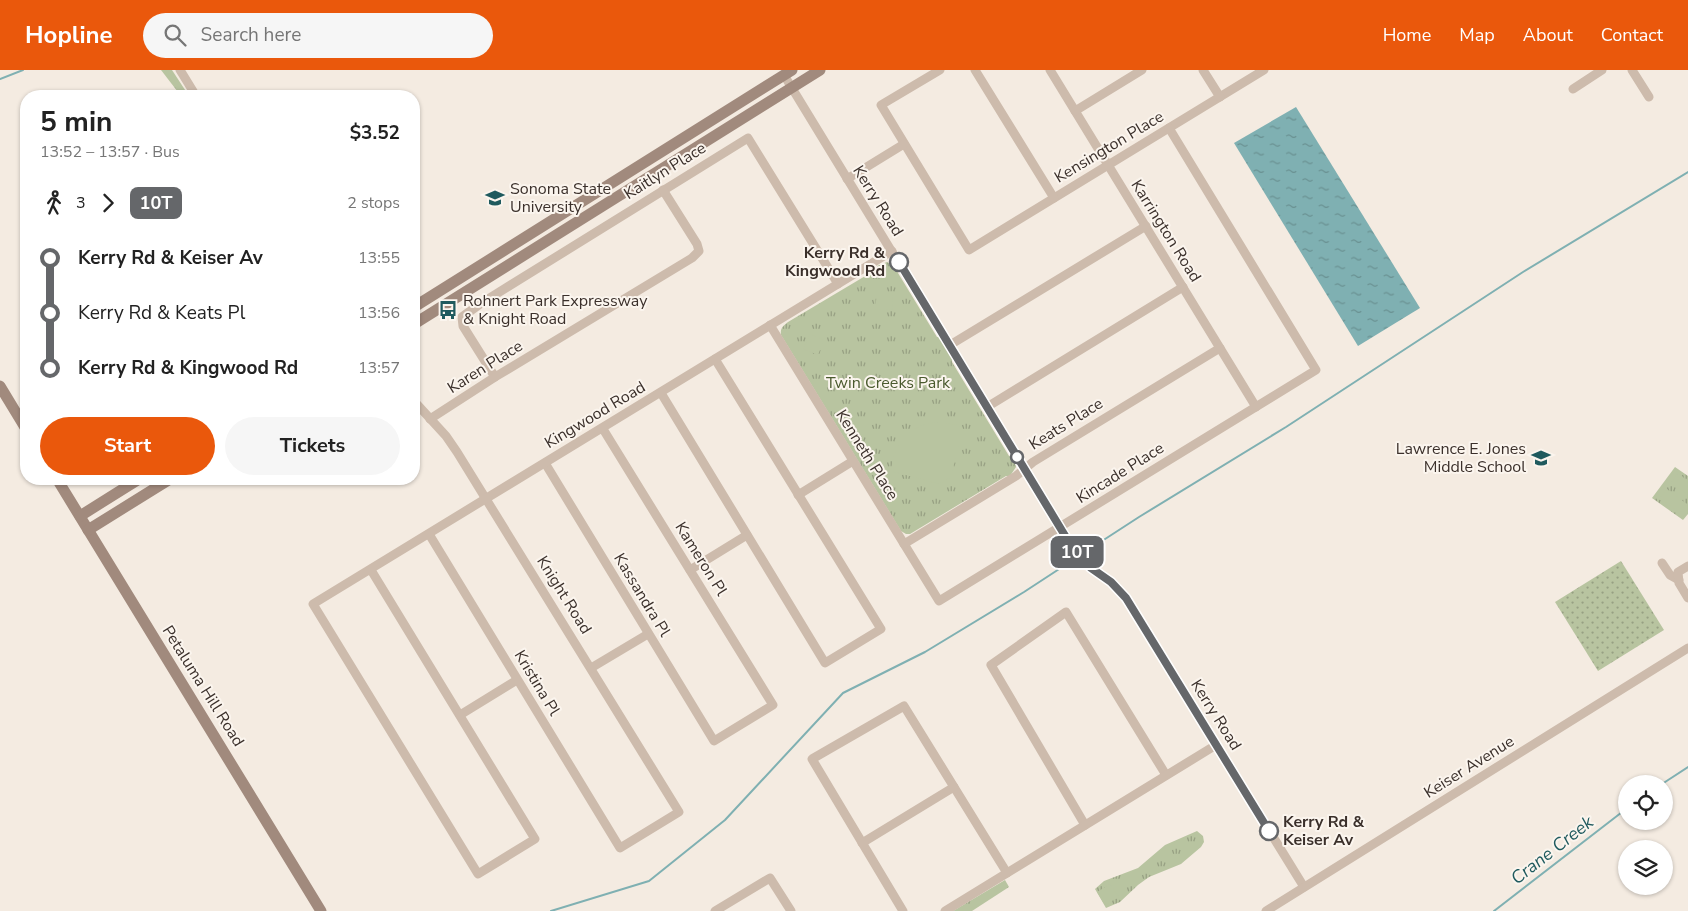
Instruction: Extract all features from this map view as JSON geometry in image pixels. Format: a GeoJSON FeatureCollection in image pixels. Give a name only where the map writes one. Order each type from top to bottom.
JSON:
{"type":"FeatureCollection","features":[{"type":"Feature","properties":{"kind":"main road"},"geometry":{"type":"LineString","coordinates":[[420,320],[820,70]]}},
{"type":"Feature","properties":{"kind":"main road"},"geometry":{"type":"LineString","coordinates":[[420,303],[788,72]]}},
{"type":"Feature","properties":{"kind":"main road"},"geometry":{"type":"LineString","coordinates":[[0,386],[20,419]]}},
{"type":"Feature","properties":{"kind":"main road","name":"Petaluma Hill Road"},"geometry":{"type":"LineString","coordinates":[[61,485],[321,911]]}},
{"type":"Feature","properties":{"kind":"main road"},"geometry":{"type":"LineString","coordinates":[[80,516],[130,485]]}},
{"type":"Feature","properties":{"kind":"main road"},"geometry":{"type":"LineString","coordinates":[[88,530],[160,485]]}},
{"type":"Feature","properties":{"kind":"street"},"geometry":{"type":"LineString","coordinates":[[180,70],[192,90]]}},
{"type":"Feature","properties":{"kind":"street"},"geometry":{"type":"LineString","coordinates":[[847,179],[904,144],[881,105],[940,70]]}},
{"type":"Feature","properties":{"kind":"street"},"geometry":{"type":"LineString","coordinates":[[975,70],[1054,198]]}},
{"type":"Feature","properties":{"kind":"street","name":"Karrington Road"},"geometry":{"type":"LineString","coordinates":[[1050,70],[1256,407]]}},
{"type":"Feature","properties":{"kind":"street"},"geometry":{"type":"LineString","coordinates":[[1075,111],[1142,70]]}},
{"type":"Feature","properties":{"kind":"street"},"geometry":{"type":"LineString","coordinates":[[1203,70],[1220,97]]}},
{"type":"Feature","properties":{"kind":"street","name":"Kensington Place"},"geometry":{"type":"LineString","coordinates":[[904,144],[969,250],[1264,70]]}},
{"type":"Feature","properties":{"kind":"street"},"geometry":{"type":"LineString","coordinates":[[1573,89],[1602,70]]}},
{"type":"Feature","properties":{"kind":"street"},"geometry":{"type":"LineString","coordinates":[[1632,70],[1649,97]]}},
{"type":"Feature","properties":{"kind":"street","name":"Kerry Road"},"geometry":{"type":"LineString","coordinates":[[788,72],[792,87],[847,179],[1072,547],[1091,568],[1111,582],[1126,598],[1304,887]]}},
{"type":"Feature","properties":{"kind":"street","name":"Kincade Place"},"geometry":{"type":"LineString","coordinates":[[939,601],[1316,370],[1169,128]]}},
{"type":"Feature","properties":{"kind":"street","name":"Kaitlyn Place"},"geometry":{"type":"LineString","coordinates":[[495,377],[463,326],[462,317],[748,138],[838,284]]}},
{"type":"Feature","properties":{"kind":"street","name":"Karen Place"},"geometry":{"type":"LineString","coordinates":[[430,419],[699,251],[697,244],[663,190]]}},
{"type":"Feature","properties":{"kind":"street"},"geometry":{"type":"LineString","coordinates":[[950,345],[1146,226]]}},
{"type":"Feature","properties":{"kind":"street","name":"Kingwood Road"},"geometry":{"type":"LineString","coordinates":[[460,715],[536,839],[478,874],[314,604],[892,251]]}},
{"type":"Feature","properties":{"kind":"street"},"geometry":{"type":"LineString","coordinates":[[987,407],[1183,287]]}},
{"type":"Feature","properties":{"kind":"street","name":"Kenneth Place"},"geometry":{"type":"LineString","coordinates":[[770,325],[939,601]]}},
{"type":"Feature","properties":{"kind":"street","name":"Keats Place"},"geometry":{"type":"LineString","coordinates":[[904,544],[1220,348]]}},
{"type":"Feature","properties":{"kind":"street"},"geometry":{"type":"LineString","coordinates":[[661,393],[825,664],[881,630],[715,359]]}},
{"type":"Feature","properties":{"kind":"street","name":"Knight Road"},"geometry":{"type":"LineString","coordinates":[[420,408],[450,441],[487,498],[679,812],[620,848]]}},
{"type":"Feature","properties":{"kind":"street","name":"Kameron Pl"},"geometry":{"type":"LineString","coordinates":[[603,428],[773,705],[714,742]]}},
{"type":"Feature","properties":{"kind":"street"},"geometry":{"type":"LineString","coordinates":[[798,495],[853,461]]}},
{"type":"Feature","properties":{"kind":"street","name":"Kassandra Pl"},"geometry":{"type":"LineString","coordinates":[[545,463],[714,742]]}},
{"type":"Feature","properties":{"kind":"street","name":"Kristina Pl"},"geometry":{"type":"LineString","coordinates":[[429,534],[620,848]]}},
{"type":"Feature","properties":{"kind":"street"},"geometry":{"type":"LineString","coordinates":[[690,570],[747,535]]}},
{"type":"Feature","properties":{"kind":"street"},"geometry":{"type":"LineString","coordinates":[[1662,563],[1670,575],[1678,580]]}},
{"type":"Feature","properties":{"kind":"street"},"geometry":{"type":"LineString","coordinates":[[1688,566],[1678,572],[1678,583],[1688,598]]}},
{"type":"Feature","properties":{"kind":"street"},"geometry":{"type":"LineString","coordinates":[[371,570],[460,715],[517,680]]}},
{"type":"Feature","properties":{"kind":"street"},"geometry":{"type":"LineString","coordinates":[[1085,825],[991,665],[1066,612],[1166,775]]}},
{"type":"Feature","properties":{"kind":"street"},"geometry":{"type":"LineString","coordinates":[[591,668],[648,634]]}},
{"type":"Feature","properties":{"kind":"street","name":"Keiser Avenue"},"geometry":{"type":"LineString","coordinates":[[1266,911],[1688,648]]}},
{"type":"Feature","properties":{"kind":"street"},"geometry":{"type":"LineString","coordinates":[[903,911],[812,759],[904,706],[1007,873]]}},
{"type":"Feature","properties":{"kind":"street"},"geometry":{"type":"LineString","coordinates":[[945,911],[1216,745]]}},
{"type":"Feature","properties":{"kind":"street"},"geometry":{"type":"LineString","coordinates":[[862,843],[954,787]]}},
{"type":"Feature","properties":{"kind":"street"},"geometry":{"type":"LineString","coordinates":[[716,911],[770,878],[791,911]]}},
{"type":"Feature","properties":{"kind":"green space"},"geometry":{"type":"Polygon","coordinates":[[[161,70],[172,70],[185,90],[176,90],[161,70]]]}},
{"type":"Feature","properties":{"kind":"green space","name":"Twin Creeks Park"},"geometry":{"type":"Polygon","coordinates":[[[887,262],[896,267],[1009,456],[1015,461],[1016,467],[1010,476],[1006,476],[910,534],[901,531],[781,335],[782,327],[788,322],[877,269],[877,266],[887,262]]]}},
{"type":"Feature","properties":{"kind":"green space"},"geometry":{"type":"Polygon","coordinates":[[[877,293],[893,295],[892,310],[875,309],[877,293]]]}},
{"type":"Feature","properties":{"kind":"green space"},"geometry":{"type":"Polygon","coordinates":[[[810,334],[824,340],[818,355],[803,349],[810,334]]]}},
{"type":"Feature","properties":{"kind":"green space"},"geometry":{"type":"Polygon","coordinates":[[[938,422],[958,425],[963,428],[951,477],[939,484],[891,471],[895,452],[904,437],[918,427],[938,422]]]}},
{"type":"Feature","properties":{"kind":"green space"},"geometry":{"type":"Polygon","coordinates":[[[1675,467],[1688,476],[1688,514],[1683,520],[1652,498],[1675,467]]]}},
{"type":"Feature","properties":{"kind":"green space"},"geometry":{"type":"Polygon","coordinates":[[[1678,473],[1688,481],[1688,495],[1671,483],[1678,473]]]}},
{"type":"Feature","properties":{"kind":"green space"},"geometry":{"type":"Polygon","coordinates":[[[1667,489],[1687,504],[1680,513],[1660,498],[1667,489]]]}},
{"type":"Feature","properties":{"kind":"green space"},"geometry":{"type":"Polygon","coordinates":[[[1621,561],[1664,630],[1598,671],[1555,602],[1621,561]]]}},
{"type":"Feature","properties":{"kind":"green space"},"geometry":{"type":"Polygon","coordinates":[[[1197,831],[1203,836],[1204,842],[1201,847],[1181,864],[1149,877],[1120,902],[1106,908],[1095,889],[1104,881],[1138,868],[1165,845],[1197,831]]]}},
{"type":"Feature","properties":{"kind":"green space"},"geometry":{"type":"Polygon","coordinates":[[[1005,880],[1009,887],[972,911],[953,911],[1005,880]]]}},
{"type":"Feature","properties":{"kind":"green space"},"geometry":{"type":"Polygon","coordinates":[[[1110,884],[1119,897],[1105,905],[1097,892],[1110,884]]]}},
{"type":"Feature","properties":{"kind":"water"},"geometry":{"type":"Polygon","coordinates":[[[1296,107],[1420,308],[1358,346],[1234,143],[1296,107]]]}},
{"type":"Feature","properties":{"kind":"waterway"},"geometry":{"type":"LineString","coordinates":[[0,79],[23,70]]}},
{"type":"Feature","properties":{"kind":"waterway"},"geometry":{"type":"LineString","coordinates":[[1082,554],[1286,427],[1523,272],[1688,172]]}},
{"type":"Feature","properties":{"kind":"waterway"},"geometry":{"type":"LineString","coordinates":[[551,911],[649,881],[725,820],[843,693],[925,652],[1076,558]]}},
{"type":"Feature","properties":{"kind":"waterway","name":"Crane Creek"},"geometry":{"type":"LineString","coordinates":[[1673,777],[1688,767]]}},
{"type":"Feature","properties":{"kind":"waterway","name":"Crane Creek"},"geometry":{"type":"LineString","coordinates":[[1494,911],[1618,815]]}},
{"type":"Feature","properties":{"kind":"bus line","name":"10T"},"geometry":{"type":"LineString","coordinates":[[899,262],[1072,547],[1091,568],[1111,582],[1126,598],[1269,831]]}},
{"type":"Feature","properties":{"kind":"place","name":"Sonoma State University"},"geometry":{"type":"Point","coordinates":[495,198]}},
{"type":"Feature","properties":{"kind":"place","name":"Kerry Rd & Kingwood Rd"},"geometry":{"type":"Point","coordinates":[899,262]}},
{"type":"Feature","properties":{"kind":"place","name":"Rohnert Park Expressway & Knight Road"},"geometry":{"type":"Point","coordinates":[448,310]}},
{"type":"Feature","properties":{"kind":"place","name":"Lawrence E. Jones Middle School"},"geometry":{"type":"Point","coordinates":[1541,458]}},
{"type":"Feature","properties":{"kind":"place","name":"Kerry Rd & Keiser Av"},"geometry":{"type":"Point","coordinates":[1269,831]}}]}
